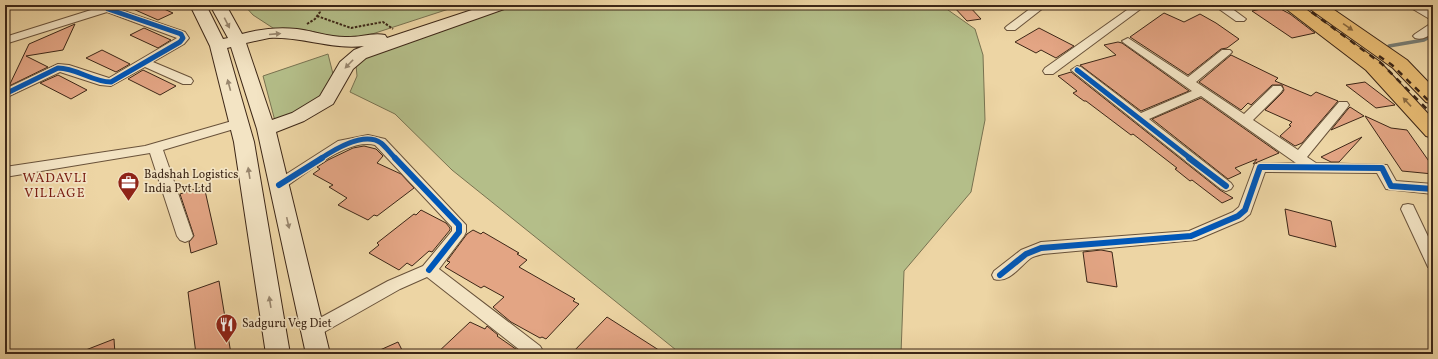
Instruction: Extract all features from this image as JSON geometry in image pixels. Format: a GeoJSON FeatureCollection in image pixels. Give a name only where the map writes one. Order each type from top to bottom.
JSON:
{"type":"FeatureCollection","features":[{"type":"Feature","properties":{"kind":"highway"},"geometry":{"type":"LineString","coordinates":[[1289,5],[1373,66],[1433,131]]}},
{"type":"Feature","properties":{"kind":"highway"},"geometry":{"type":"LineString","coordinates":[[1317,6],[1400,64],[1433,98]]}},
{"type":"Feature","properties":{"kind":"main road"},"geometry":{"type":"LineString","coordinates":[[198,5],[218,46],[240,126],[278,354]]}},
{"type":"Feature","properties":{"kind":"main road"},"geometry":{"type":"LineString","coordinates":[[218,5],[236,40],[265,125],[318,354]]}},
{"type":"Feature","properties":{"kind":"main road"},"geometry":{"type":"LineString","coordinates":[[240,126],[265,125],[298,116],[327,100],[346,66],[360,54],[399,35],[480,5]]}},
{"type":"Feature","properties":{"kind":"main road"},"geometry":{"type":"LineString","coordinates":[[218,46],[236,40],[283,33],[337,43],[361,43],[399,35],[502,5]]}},
{"type":"Feature","properties":{"kind":"street"},"geometry":{"type":"LineString","coordinates":[[5,31],[91,5]]}},
{"type":"Feature","properties":{"kind":"street"},"geometry":{"type":"LineString","coordinates":[[5,40],[120,5]]}},
{"type":"Feature","properties":{"kind":"street"},"geometry":{"type":"LineString","coordinates":[[1011,28],[1042,5]]}},
{"type":"Feature","properties":{"kind":"street"},"geometry":{"type":"LineString","coordinates":[[1049,71],[1141,5]]}},
{"type":"Feature","properties":{"kind":"street"},"geometry":{"type":"LineString","coordinates":[[1317,6],[1361,5]]}},
{"type":"Feature","properties":{"kind":"street"},"geometry":{"type":"LineString","coordinates":[[1411,5],[1433,18]]}},
{"type":"Feature","properties":{"kind":"street"},"geometry":{"type":"LineString","coordinates":[[1225,6],[1240,18]]}},
{"type":"Feature","properties":{"kind":"street"},"geometry":{"type":"LineString","coordinates":[[5,94],[51,70],[58,68],[65,68],[104,82],[118,79],[180,42],[183,38],[181,34],[108,9]]}},
{"type":"Feature","properties":{"kind":"street"},"geometry":{"type":"LineString","coordinates":[[1418,36],[1426,33],[1433,25]]}},
{"type":"Feature","properties":{"kind":"street"},"geometry":{"type":"LineString","coordinates":[[1128,41],[1314,168]]}},
{"type":"Feature","properties":{"kind":"street"},"geometry":{"type":"LineString","coordinates":[[1189,82],[1226,52]]}},
{"type":"Feature","properties":{"kind":"street"},"geometry":{"type":"LineString","coordinates":[[145,63],[187,81]]}},
{"type":"Feature","properties":{"kind":"street"},"geometry":{"type":"LineString","coordinates":[[1077,70],[1226,186]]}},
{"type":"Feature","properties":{"kind":"street"},"geometry":{"type":"LineString","coordinates":[[1245,120],[1277,89]]}},
{"type":"Feature","properties":{"kind":"street"},"geometry":{"type":"LineString","coordinates":[[1140,119],[1202,91]]}},
{"type":"Feature","properties":{"kind":"street"},"geometry":{"type":"LineString","coordinates":[[1299,157],[1312,144],[1343,105]]}},
{"type":"Feature","properties":{"kind":"street"},"geometry":{"type":"LineString","coordinates":[[5,172],[36,165],[86,161],[155,147],[240,126]]}},
{"type":"Feature","properties":{"kind":"street"},"geometry":{"type":"LineString","coordinates":[[279,185],[343,144],[368,138],[380,142],[460,225],[459,232],[429,270],[394,285],[313,330]]}},
{"type":"Feature","properties":{"kind":"street"},"geometry":{"type":"LineString","coordinates":[[155,147],[186,236]]}},
{"type":"Feature","properties":{"kind":"street"},"geometry":{"type":"LineString","coordinates":[[1000,275],[1026,254],[1041,248],[1191,236],[1238,216],[1245,210],[1260,167],[1382,168],[1391,186],[1433,189]]}},
{"type":"Feature","properties":{"kind":"street"},"geometry":{"type":"LineString","coordinates":[[1408,209],[1433,262]]}},
{"type":"Feature","properties":{"kind":"street"},"geometry":{"type":"LineString","coordinates":[[429,270],[534,351]]}},
{"type":"Feature","properties":{"kind":"path"},"geometry":{"type":"LineString","coordinates":[[305,25],[320,12],[319,5]]}},
{"type":"Feature","properties":{"kind":"path"},"geometry":{"type":"LineString","coordinates":[[317,16],[351,28],[383,22],[399,35]]}},
{"type":"Feature","properties":{"kind":"green space"},"geometry":{"type":"Polygon","coordinates":[[[244,5],[461,5],[366,36],[339,40],[311,31],[273,28],[253,15],[244,5]]]}},
{"type":"Feature","properties":{"kind":"green space"},"geometry":{"type":"Polygon","coordinates":[[[515,5],[941,5],[975,29],[983,55],[985,120],[971,192],[904,271],[901,354],[681,354],[452,170],[395,114],[350,92],[357,76],[356,65],[369,56],[388,47],[515,5]]]}},
{"type":"Feature","properties":{"kind":"green space"},"geometry":{"type":"Polygon","coordinates":[[[328,54],[333,74],[320,96],[293,114],[275,121],[263,76],[328,54]]]}},
{"type":"Feature","properties":{"kind":"building"},"geometry":{"type":"Polygon","coordinates":[[[124,5],[155,5],[173,13],[158,20],[124,5]]]}},
{"type":"Feature","properties":{"kind":"building"},"geometry":{"type":"Polygon","coordinates":[[[952,5],[968,5],[981,19],[967,21],[952,5]]]}},
{"type":"Feature","properties":{"kind":"building"},"geometry":{"type":"Polygon","coordinates":[[[1275,6],[1290,14],[1315,33],[1292,38],[1252,11],[1275,6]]]}},
{"type":"Feature","properties":{"kind":"building"},"geometry":{"type":"Polygon","coordinates":[[[1164,13],[1184,22],[1200,14],[1239,39],[1227,48],[1221,49],[1188,75],[1130,37],[1164,13]]]}},
{"type":"Feature","properties":{"kind":"building"},"geometry":{"type":"Polygon","coordinates":[[[75,24],[63,50],[26,56],[48,67],[9,86],[29,44],[75,24]]]}},
{"type":"Feature","properties":{"kind":"building"},"geometry":{"type":"Polygon","coordinates":[[[144,28],[171,40],[158,48],[130,35],[144,28]]]}},
{"type":"Feature","properties":{"kind":"building"},"geometry":{"type":"Polygon","coordinates":[[[1039,28],[1074,46],[1056,58],[1041,50],[1036,53],[1015,42],[1039,28]]]}},
{"type":"Feature","properties":{"kind":"building"},"geometry":{"type":"Polygon","coordinates":[[[1118,42],[1122,43],[1189,91],[1141,111],[1080,65],[1116,55],[1104,45],[1118,42]]]}},
{"type":"Feature","properties":{"kind":"building"},"geometry":{"type":"Polygon","coordinates":[[[102,50],[130,64],[116,72],[86,58],[102,50]]]}},
{"type":"Feature","properties":{"kind":"building"},"geometry":{"type":"Polygon","coordinates":[[[1231,55],[1278,78],[1275,81],[1311,96],[1316,92],[1338,101],[1302,143],[1295,146],[1280,136],[1291,126],[1289,125],[1292,122],[1265,110],[1282,93],[1284,90],[1282,85],[1272,85],[1251,105],[1248,103],[1241,110],[1199,82],[1231,55]]]}},
{"type":"Feature","properties":{"kind":"building"},"geometry":{"type":"Polygon","coordinates":[[[143,70],[176,86],[160,95],[128,79],[143,70]]]}},
{"type":"Feature","properties":{"kind":"building"},"geometry":{"type":"Polygon","coordinates":[[[1071,72],[1220,190],[1233,198],[1222,203],[1192,180],[1190,181],[1175,169],[1177,168],[1133,134],[1131,135],[1073,93],[1077,91],[1058,76],[1071,72]]]}},
{"type":"Feature","properties":{"kind":"building"},"geometry":{"type":"Polygon","coordinates":[[[58,75],[87,90],[71,99],[40,83],[58,75]]]}},
{"type":"Feature","properties":{"kind":"building"},"geometry":{"type":"Polygon","coordinates":[[[1365,82],[1395,105],[1376,108],[1346,85],[1365,82]]]}},
{"type":"Feature","properties":{"kind":"building"},"geometry":{"type":"Polygon","coordinates":[[[1201,98],[1279,153],[1253,164],[1257,159],[1235,168],[1241,173],[1228,179],[1152,119],[1201,98]]]}},
{"type":"Feature","properties":{"kind":"building"},"geometry":{"type":"Polygon","coordinates":[[[1350,107],[1364,116],[1331,130],[1348,109],[1350,107]]]}},
{"type":"Feature","properties":{"kind":"building"},"geometry":{"type":"Polygon","coordinates":[[[1365,116],[1391,128],[1407,130],[1433,167],[1433,174],[1402,171],[1365,116]]]}},
{"type":"Feature","properties":{"kind":"building"},"geometry":{"type":"Polygon","coordinates":[[[1362,137],[1339,162],[1331,162],[1321,157],[1362,137]]]}},
{"type":"Feature","properties":{"kind":"building"},"geometry":{"type":"Polygon","coordinates":[[[364,146],[376,149],[383,156],[377,163],[401,174],[414,188],[377,216],[374,215],[368,220],[338,205],[347,198],[329,187],[333,185],[313,174],[320,169],[317,167],[328,160],[353,148],[364,146]]]}},
{"type":"Feature","properties":{"kind":"building"},"geometry":{"type":"Polygon","coordinates":[[[204,186],[217,244],[191,253],[189,242],[194,236],[180,194],[204,186]]]}},
{"type":"Feature","properties":{"kind":"building"},"geometry":{"type":"Polygon","coordinates":[[[1285,209],[1331,221],[1336,247],[1289,235],[1285,209]]]}},
{"type":"Feature","properties":{"kind":"building"},"geometry":{"type":"Polygon","coordinates":[[[421,210],[446,223],[450,228],[432,252],[429,251],[412,266],[407,263],[399,270],[369,253],[379,245],[377,243],[421,210]]]}},
{"type":"Feature","properties":{"kind":"building"},"geometry":{"type":"Polygon","coordinates":[[[473,230],[481,234],[483,232],[519,253],[517,254],[527,260],[519,267],[575,299],[573,301],[579,304],[546,339],[542,337],[540,338],[511,322],[493,307],[504,297],[484,286],[481,288],[445,267],[450,262],[447,261],[467,234],[473,230]]]}},
{"type":"Feature","properties":{"kind":"building"},"geometry":{"type":"Polygon","coordinates":[[[1101,250],[1112,252],[1117,287],[1087,282],[1083,252],[1101,250]]]}},
{"type":"Feature","properties":{"kind":"building"},"geometry":{"type":"Polygon","coordinates":[[[219,281],[231,354],[196,354],[188,292],[219,281]]]}},
{"type":"Feature","properties":{"kind":"building"},"geometry":{"type":"Polygon","coordinates":[[[607,317],[665,354],[612,354],[607,351],[604,354],[571,354],[607,317]]]}},
{"type":"Feature","properties":{"kind":"building"},"geometry":{"type":"Polygon","coordinates":[[[470,322],[485,329],[487,326],[498,335],[497,336],[523,354],[436,354],[470,322]]]}},
{"type":"Feature","properties":{"kind":"building"},"geometry":{"type":"Polygon","coordinates":[[[114,339],[115,354],[78,354],[78,353],[114,339]]]}},
{"type":"Feature","properties":{"kind":"building"},"geometry":{"type":"Polygon","coordinates":[[[398,342],[404,354],[371,354],[398,342]]]}},
{"type":"Feature","properties":{"kind":"waterway"},"geometry":{"type":"LineString","coordinates":[[1389,46],[1424,40],[1433,35]]}},
{"type":"Feature","properties":{"kind":"railway"},"geometry":{"type":"LineString","coordinates":[[1302,5],[1382,64],[1433,115]]}},
{"type":"Feature","properties":{"kind":"railway"},"geometry":{"type":"LineString","coordinates":[[1379,56],[1392,65],[1433,105]]}},
{"type":"Feature","properties":{"kind":"cycle path"},"geometry":{"type":"LineString","coordinates":[[5,94],[58,68],[65,68],[104,82],[111,82],[180,42],[183,38],[181,34],[108,9]]}},
{"type":"Feature","properties":{"kind":"cycle path"},"geometry":{"type":"LineString","coordinates":[[1077,70],[1226,186]]}},
{"type":"Feature","properties":{"kind":"cycle path"},"geometry":{"type":"LineString","coordinates":[[279,185],[343,144],[368,139],[380,142],[459,225],[459,232],[429,270]]}},
{"type":"Feature","properties":{"kind":"cycle path"},"geometry":{"type":"LineString","coordinates":[[1000,275],[1026,254],[1041,248],[1191,236],[1238,216],[1245,210],[1260,167],[1382,168],[1391,186],[1433,189]]}},
{"type":"Feature","properties":{"kind":"place","name":"Badshah Logistics India Pvt Ltd"},"geometry":{"type":"Point","coordinates":[128,202]}},
{"type":"Feature","properties":{"kind":"place","name":"Sadguru Veg Diet"},"geometry":{"type":"Point","coordinates":[227,344]}},
{"type":"Feature","properties":{"kind":"district","name":"WADAVLI VILLAGE"},"geometry":{"type":"Point","coordinates":[55,186]}}]}
